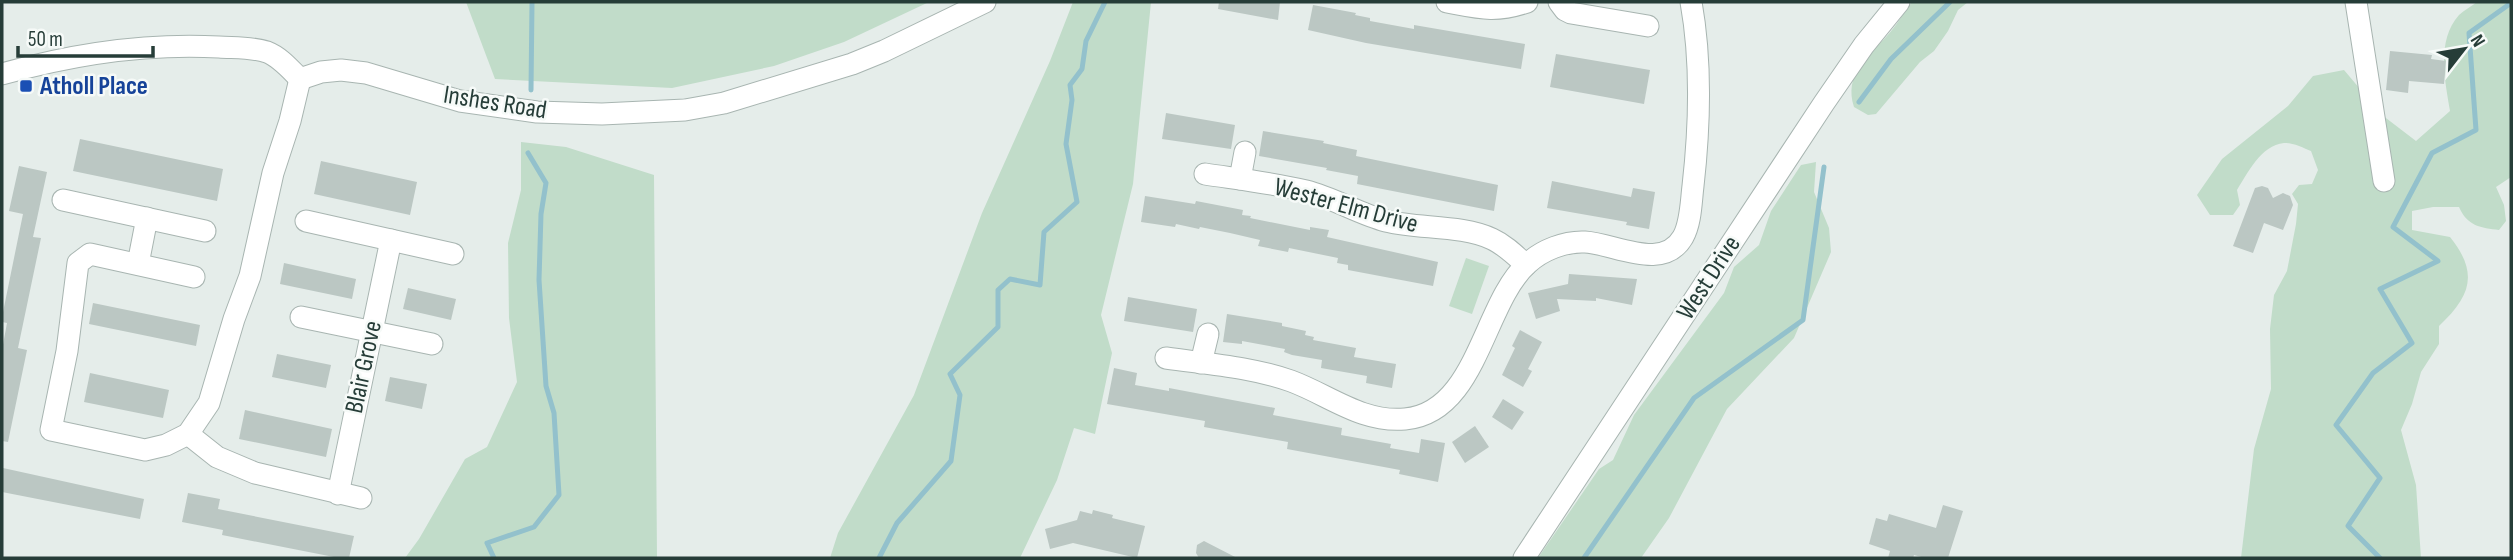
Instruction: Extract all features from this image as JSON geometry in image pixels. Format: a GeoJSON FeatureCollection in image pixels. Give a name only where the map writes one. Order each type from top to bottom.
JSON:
{"type":"FeatureCollection","features":[{"type":"Feature","properties":{"kind":"street","name":"Inshes Road"},"geometry":{"type":"LineString","coordinates":[[300,79],[321,72],[341,70],[366,74],[460,101],[537,112],[602,114],[685,110],[724,103],[852,64],[985,2]]}},
{"type":"Feature","properties":{"kind":"street"},"geometry":{"type":"LineString","coordinates":[[1447,2],[1507,9],[1527,2]]}},
{"type":"Feature","properties":{"kind":"street"},"geometry":{"type":"LineString","coordinates":[[1559,2],[1571,13],[1648,26]]}},
{"type":"Feature","properties":{"kind":"street"},"geometry":{"type":"LineString","coordinates":[[1166,358],[1263,373],[1292,382],[1359,412],[1384,419],[1407,419],[1432,410],[1454,393],[1508,290],[1526,265],[1542,253],[1559,246],[1585,242],[1646,254],[1663,254],[1674,249],[1684,236],[1690,210],[1699,127],[1698,40],[1691,2]]}},
{"type":"Feature","properties":{"kind":"street","name":"West Drive"},"geometry":{"type":"LineString","coordinates":[[1524,558],[1824,103],[1864,45],[1899,2]]}},
{"type":"Feature","properties":{"kind":"street"},"geometry":{"type":"LineString","coordinates":[[2356,2],[2384,181]]}},
{"type":"Feature","properties":{"kind":"street"},"geometry":{"type":"LineString","coordinates":[[2,74],[85,54],[145,47],[251,49],[269,53],[284,62],[300,79],[273,173],[250,276],[209,403],[188,434],[166,445],[145,450],[51,429],[67,351],[78,263],[90,254],[194,277]]}},
{"type":"Feature","properties":{"kind":"street","name":"Wester Elm Drive"},"geometry":{"type":"LineString","coordinates":[[1240,180],[1245,152]]}},
{"type":"Feature","properties":{"kind":"street","name":"Wester Elm Drive"},"geometry":{"type":"LineString","coordinates":[[1205,174],[1306,191],[1402,225],[1472,233],[1491,239],[1512,251],[1526,265]]}},
{"type":"Feature","properties":{"kind":"street"},"geometry":{"type":"LineString","coordinates":[[63,200],[205,231]]}},
{"type":"Feature","properties":{"kind":"street"},"geometry":{"type":"LineString","coordinates":[[138,264],[147,218]]}},
{"type":"Feature","properties":{"kind":"street"},"geometry":{"type":"LineString","coordinates":[[306,221],[453,254]]}},
{"type":"Feature","properties":{"kind":"street","name":"Blair Grove"},"geometry":{"type":"LineString","coordinates":[[338,494],[391,240]]}},
{"type":"Feature","properties":{"kind":"street"},"geometry":{"type":"LineString","coordinates":[[301,317],[432,344]]}},
{"type":"Feature","properties":{"kind":"street"},"geometry":{"type":"LineString","coordinates":[[1201,363],[1209,334]]}},
{"type":"Feature","properties":{"kind":"street"},"geometry":{"type":"LineString","coordinates":[[188,434],[218,457],[255,473],[361,498]]}},
{"type":"Feature","properties":{"kind":"green space"},"geometry":{"type":"Polygon","coordinates":[[[466,2],[929,2],[844,42],[774,66],[672,88],[495,79],[466,2]]]}},
{"type":"Feature","properties":{"kind":"green space"},"geometry":{"type":"Polygon","coordinates":[[[1073,2],[1151,2],[1133,184],[1101,315],[1112,353],[1095,434],[1074,428],[1057,480],[1020,558],[830,558],[838,533],[914,395],[982,213],[1050,61],[1073,2]]]}},
{"type":"Feature","properties":{"kind":"green space"},"geometry":{"type":"Polygon","coordinates":[[[1912,2],[1968,2],[1958,10],[1934,51],[1920,62],[1876,114],[1868,115],[1854,107],[1854,76],[1912,2]]]}},
{"type":"Feature","properties":{"kind":"green space"},"geometry":{"type":"Polygon","coordinates":[[[2477,2],[2511,2],[2511,177],[2496,187],[2504,205],[2506,221],[2499,230],[2475,225],[2459,207],[2433,207],[2412,211],[2412,230],[2450,237],[2465,262],[2468,273],[2464,294],[2439,326],[2439,344],[2421,372],[2401,430],[2416,485],[2421,558],[2241,558],[2254,449],[2271,389],[2270,329],[2274,295],[2287,271],[2296,224],[2298,204],[2292,194],[2299,185],[2312,184],[2318,170],[2311,151],[2284,143],[2268,149],[2250,169],[2237,190],[2240,205],[2233,215],[2210,215],[2197,195],[2222,159],[2288,106],[2313,76],[2344,70],[2382,115],[2416,141],[2450,111],[2444,61],[2447,37],[2459,15],[2477,2]]]}},
{"type":"Feature","properties":{"kind":"green space"},"geometry":{"type":"Polygon","coordinates":[[[521,142],[566,147],[654,175],[657,558],[405,558],[419,539],[465,459],[487,447],[517,382],[509,318],[508,243],[521,190],[521,142]]]}},
{"type":"Feature","properties":{"kind":"green space"},"geometry":{"type":"Polygon","coordinates":[[[1816,162],[1814,192],[1829,228],[1831,252],[1794,338],[1727,409],[1669,518],[1641,558],[1538,558],[1599,469],[1613,460],[1634,415],[1724,293],[1734,267],[1759,245],[1771,211],[1801,165],[1816,162]]]}},
{"type":"Feature","properties":{"kind":"green space"},"geometry":{"type":"Polygon","coordinates":[[[1466,258],[1489,266],[1472,314],[1449,306],[1466,258]]]}},
{"type":"Feature","properties":{"kind":"building"},"geometry":{"type":"Polygon","coordinates":[[[1219,2],[1280,2],[1278,20],[1218,9],[1219,2]]]}},
{"type":"Feature","properties":{"kind":"building"},"geometry":{"type":"Polygon","coordinates":[[[1313,5],[1356,13],[1355,15],[1370,18],[1370,21],[1414,29],[1414,25],[1525,44],[1521,69],[1366,43],[1308,30],[1313,5]]]}},
{"type":"Feature","properties":{"kind":"building"},"geometry":{"type":"Polygon","coordinates":[[[2390,51],[2432,55],[2431,59],[2446,61],[2444,84],[2409,81],[2408,93],[2386,90],[2390,51]]]}},
{"type":"Feature","properties":{"kind":"building"},"geometry":{"type":"Polygon","coordinates":[[[1556,54],[1650,70],[1644,104],[1550,87],[1556,54]]]}},
{"type":"Feature","properties":{"kind":"building"},"geometry":{"type":"Polygon","coordinates":[[[1166,113],[1235,125],[1231,149],[1162,139],[1166,113]]]}},
{"type":"Feature","properties":{"kind":"building"},"geometry":{"type":"Polygon","coordinates":[[[1263,131],[1324,141],[1323,143],[1357,150],[1356,156],[1498,185],[1494,211],[1357,184],[1358,176],[1259,156],[1263,131]]]}},
{"type":"Feature","properties":{"kind":"building"},"geometry":{"type":"Polygon","coordinates":[[[80,139],[223,169],[217,201],[73,171],[80,139]]]}},
{"type":"Feature","properties":{"kind":"building"},"geometry":{"type":"Polygon","coordinates":[[[321,161],[417,182],[410,215],[314,194],[321,161]]]}},
{"type":"Feature","properties":{"kind":"building"},"geometry":{"type":"Polygon","coordinates":[[[19,166],[47,172],[33,237],[41,238],[18,348],[27,350],[8,442],[2,441],[2,350],[7,323],[2,322],[2,317],[23,214],[9,211],[19,166]]]}},
{"type":"Feature","properties":{"kind":"building"},"geometry":{"type":"Polygon","coordinates":[[[1552,181],[1631,197],[1633,188],[1655,192],[1649,229],[1626,225],[1627,222],[1547,208],[1552,181]]]}},
{"type":"Feature","properties":{"kind":"building"},"geometry":{"type":"Polygon","coordinates":[[[2255,188],[2268,188],[2273,198],[2283,193],[2290,196],[2293,205],[2283,230],[2264,223],[2253,253],[2233,246],[2255,188]]]}},
{"type":"Feature","properties":{"kind":"building"},"geometry":{"type":"Polygon","coordinates":[[[1145,196],[1195,204],[1196,201],[1243,210],[1242,215],[1251,216],[1250,218],[1310,230],[1310,227],[1329,230],[1327,237],[1438,262],[1433,286],[1348,270],[1348,265],[1337,263],[1338,258],[1289,248],[1288,252],[1258,246],[1260,240],[1230,233],[1176,224],[1175,227],[1141,222],[1145,196]]]}},
{"type":"Feature","properties":{"kind":"building"},"geometry":{"type":"Polygon","coordinates":[[[284,263],[356,279],[352,299],[280,284],[284,263]]]}},
{"type":"Feature","properties":{"kind":"building"},"geometry":{"type":"Polygon","coordinates":[[[1569,274],[1637,279],[1632,305],[1596,298],[1596,301],[1557,299],[1560,311],[1536,319],[1528,293],[1568,284],[1569,274]]]}},
{"type":"Feature","properties":{"kind":"building"},"geometry":{"type":"Polygon","coordinates":[[[408,288],[456,299],[451,320],[403,309],[408,288]]]}},
{"type":"Feature","properties":{"kind":"building"},"geometry":{"type":"Polygon","coordinates":[[[1128,297],[1197,309],[1193,332],[1124,321],[1128,297]]]}},
{"type":"Feature","properties":{"kind":"building"},"geometry":{"type":"Polygon","coordinates":[[[93,303],[200,325],[196,346],[89,324],[93,303]]]}},
{"type":"Feature","properties":{"kind":"building"},"geometry":{"type":"Polygon","coordinates":[[[1227,314],[1282,323],[1282,326],[1306,331],[1305,335],[1314,337],[1313,340],[1356,348],[1354,357],[1396,364],[1392,388],[1366,383],[1367,376],[1321,368],[1322,360],[1292,355],[1284,352],[1285,349],[1242,341],[1242,344],[1223,342],[1227,314]]]}},
{"type":"Feature","properties":{"kind":"building"},"geometry":{"type":"Polygon","coordinates":[[[1520,330],[1542,342],[1528,369],[1532,371],[1523,387],[1502,375],[1520,330]]]}},
{"type":"Feature","properties":{"kind":"building"},"geometry":{"type":"Polygon","coordinates":[[[277,354],[331,365],[326,388],[272,377],[277,354]]]}},
{"type":"Feature","properties":{"kind":"building"},"geometry":{"type":"Polygon","coordinates":[[[1114,368],[1137,373],[1135,385],[1169,391],[1169,388],[1275,408],[1273,415],[1342,428],[1341,435],[1391,444],[1390,448],[1419,453],[1421,439],[1445,443],[1438,482],[1399,474],[1400,470],[1287,449],[1288,442],[1204,427],[1205,421],[1107,404],[1114,368]]]}},
{"type":"Feature","properties":{"kind":"building"},"geometry":{"type":"Polygon","coordinates":[[[90,373],[169,390],[163,418],[84,402],[90,373]]]}},
{"type":"Feature","properties":{"kind":"building"},"geometry":{"type":"Polygon","coordinates":[[[390,377],[427,384],[422,409],[385,401],[390,377]]]}},
{"type":"Feature","properties":{"kind":"building"},"geometry":{"type":"Polygon","coordinates":[[[1503,399],[1524,412],[1512,430],[1492,417],[1503,399]]]}},
{"type":"Feature","properties":{"kind":"building"},"geometry":{"type":"Polygon","coordinates":[[[245,410],[332,429],[326,457],[239,439],[245,410]]]}},
{"type":"Feature","properties":{"kind":"building"},"geometry":{"type":"Polygon","coordinates":[[[1475,426],[1489,447],[1465,463],[1452,442],[1475,426]]]}},
{"type":"Feature","properties":{"kind":"building"},"geometry":{"type":"Polygon","coordinates":[[[3,468],[144,499],[140,519],[2,492],[3,468]]]}},
{"type":"Feature","properties":{"kind":"building"},"geometry":{"type":"Polygon","coordinates":[[[188,493],[220,499],[218,509],[354,536],[349,558],[222,535],[223,530],[182,522],[188,493]]]}},
{"type":"Feature","properties":{"kind":"building"},"geometry":{"type":"Polygon","coordinates":[[[1943,505],[1963,511],[1948,558],[1914,555],[1913,558],[1888,558],[1890,551],[1869,544],[1876,518],[1887,521],[1889,514],[1936,528],[1943,505]]]}},
{"type":"Feature","properties":{"kind":"building"},"geometry":{"type":"Polygon","coordinates":[[[1093,510],[1145,526],[1137,558],[1073,543],[1050,549],[1045,529],[1077,520],[1080,511],[1092,514],[1093,510]]]}},
{"type":"Feature","properties":{"kind":"building"},"geometry":{"type":"Polygon","coordinates":[[[1204,541],[1237,558],[1199,558],[1196,553],[1197,545],[1204,541]]]}},
{"type":"Feature","properties":{"kind":"waterway"},"geometry":{"type":"LineString","coordinates":[[531,90],[532,2]]}},
{"type":"Feature","properties":{"kind":"waterway"},"geometry":{"type":"LineString","coordinates":[[879,558],[897,523],[951,461],[960,395],[950,374],[998,327],[998,290],[1010,279],[1040,285],[1044,232],[1077,202],[1066,144],[1072,100],[1070,85],[1082,69],[1086,41],[1105,2]]}},
{"type":"Feature","properties":{"kind":"waterway"},"geometry":{"type":"LineString","coordinates":[[1859,102],[1891,59],[1950,2]]}},
{"type":"Feature","properties":{"kind":"waterway"},"geometry":{"type":"LineString","coordinates":[[2380,558],[2348,526],[2380,478],[2336,425],[2373,373],[2412,343],[2380,289],[2438,261],[2393,227],[2432,153],[2476,130],[2469,33],[2511,3]]}},
{"type":"Feature","properties":{"kind":"waterway"},"geometry":{"type":"LineString","coordinates":[[494,558],[487,543],[534,527],[559,495],[554,413],[546,386],[539,280],[541,214],[546,183],[528,153]]}},
{"type":"Feature","properties":{"kind":"waterway"},"geometry":{"type":"LineString","coordinates":[[1584,558],[1694,398],[1803,320],[1824,167]]}},
{"type":"Feature","properties":{"kind":"place","name":"Atholl Place"},"geometry":{"type":"Point","coordinates":[26,86]}}]}
